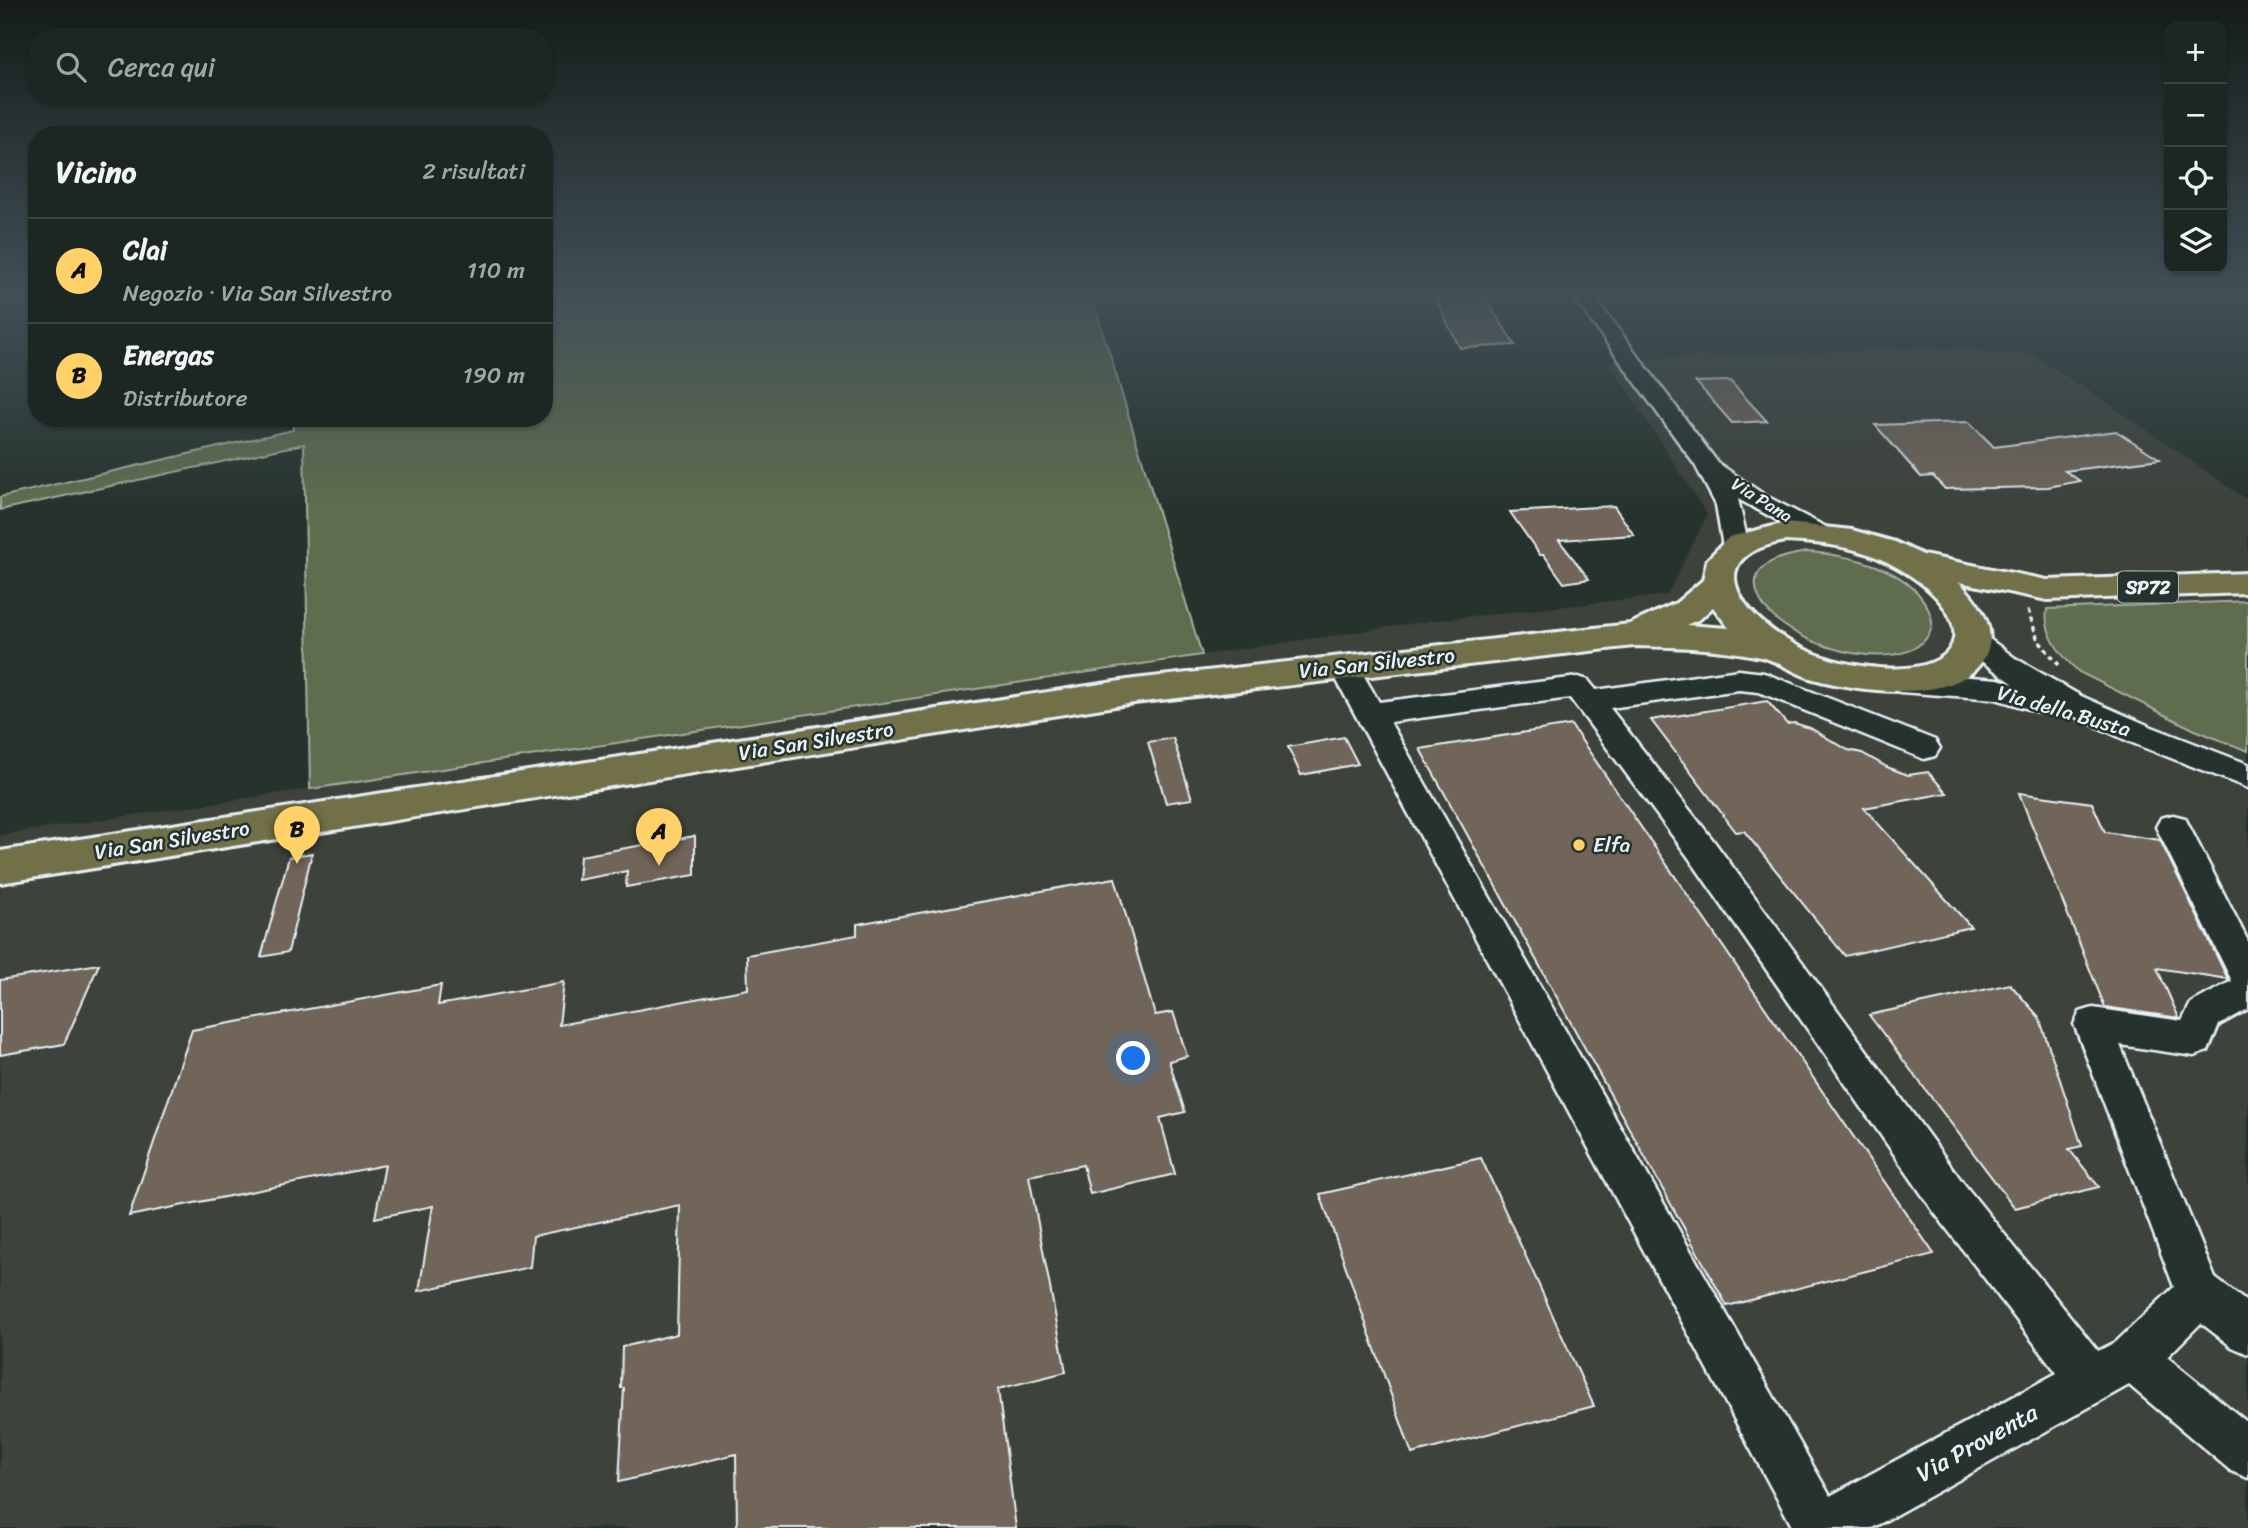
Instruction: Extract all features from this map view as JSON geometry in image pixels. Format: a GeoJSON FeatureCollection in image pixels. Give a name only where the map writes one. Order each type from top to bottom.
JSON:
{"type":"FeatureCollection","features":[{"type":"Feature","properties":{"kind":"main road"},"geometry":{"type":"LineString","coordinates":[[1786,532],[1819,533],[1882,548],[1912,562],[1943,583],[1965,606],[1974,636],[1964,659],[1945,672],[1917,680],[1883,681],[1846,675],[1810,664],[1776,649],[1740,621],[1727,606],[1718,584],[1721,563],[1736,547],[1758,537],[1786,532]]}},
{"type":"Feature","properties":{"kind":"main road","name":"SP72"},"geometry":{"type":"LineString","coordinates":[[1912,562],[2037,594]]}},
{"type":"Feature","properties":{"kind":"main road","name":"SP72"},"geometry":{"type":"LineString","coordinates":[[1974,636],[2005,605],[2037,594],[2248,583]]}},
{"type":"Feature","properties":{"kind":"main road","name":"Via San Silvestro"},"geometry":{"type":"LineString","coordinates":[[1634,635],[1688,611],[1718,584]]}},
{"type":"Feature","properties":{"kind":"main road","name":"Via San Silvestro"},"geometry":{"type":"LineString","coordinates":[[0,867],[1134,691],[1634,635],[1715,638],[1776,649]]}},
{"type":"Feature","properties":{"kind":"street","name":"Via Pana"},"geometry":{"type":"LineString","coordinates":[[1634,364],[1707,464],[1729,505],[1736,547]]}},
{"type":"Feature","properties":{"kind":"street","name":"Via Pana"},"geometry":{"type":"LineString","coordinates":[[1707,464],[1757,501],[1819,533]]}},
{"type":"Feature","properties":{"kind":"street","name":"Via della Busta"},"geometry":{"type":"LineString","coordinates":[[1974,636],[2007,668],[2054,696],[2141,734]]}},
{"type":"Feature","properties":{"kind":"street"},"geometry":{"type":"LineString","coordinates":[[1344,666],[1821,1528]]}},
{"type":"Feature","properties":{"kind":"street"},"geometry":{"type":"LineString","coordinates":[[1589,701],[1739,680],[1764,683],[1924,748]]}},
{"type":"Feature","properties":{"kind":"street","name":"Via della Busta"},"geometry":{"type":"LineString","coordinates":[[1883,681],[1998,689],[2141,734]]}},
{"type":"Feature","properties":{"kind":"street"},"geometry":{"type":"LineString","coordinates":[[1371,714],[1578,687],[1701,849],[1949,1198],[2091,1380]]}},
{"type":"Feature","properties":{"kind":"street"},"geometry":{"type":"LineString","coordinates":[[2141,734],[2248,776]]}},
{"type":"Feature","properties":{"kind":"street"},"geometry":{"type":"LineString","coordinates":[[2174,827],[2248,977]]}},
{"type":"Feature","properties":{"kind":"street"},"geometry":{"type":"LineString","coordinates":[[2248,991],[2204,1014],[2194,1039],[2093,1024],[2199,1294],[2248,1331]]}},
{"type":"Feature","properties":{"kind":"street","name":"Via Proventa"},"geometry":{"type":"LineString","coordinates":[[1821,1528],[2132,1358],[2199,1294]]}},
{"type":"Feature","properties":{"kind":"street"},"geometry":{"type":"LineString","coordinates":[[2132,1358],[2248,1454]]}},
{"type":"Feature","properties":{"kind":"path"},"geometry":{"type":"LineString","coordinates":[[2037,594],[2033,633],[2044,651],[2061,667]]}},
{"type":"Feature","properties":{"kind":"shaded area"},"geometry":{"type":"Polygon","coordinates":[[[1611,364],[2047,364],[2248,500],[2248,1528],[0,1528],[0,835],[1429,621],[1667,595],[1707,515],[1611,364]]]}},
{"type":"Feature","properties":{"kind":"green space"},"geometry":{"type":"Polygon","coordinates":[[[553,364],[1113,364],[1202,655],[310,789],[304,444],[0,510],[0,497],[293,430],[293,427],[553,427],[553,364]]]}},
{"type":"Feature","properties":{"kind":"green space"},"geometry":{"type":"Polygon","coordinates":[[[1807,552],[1861,561],[1895,575],[1909,585],[1930,613],[1932,627],[1926,638],[1919,645],[1902,653],[1879,656],[1829,647],[1782,624],[1766,609],[1757,592],[1758,574],[1771,562],[1807,552]]]}},
{"type":"Feature","properties":{"kind":"green space"},"geometry":{"type":"Polygon","coordinates":[[[2248,601],[2248,751],[2195,730],[2079,672],[2055,644],[2047,618],[2047,609],[2248,601]]]}},
{"type":"Feature","properties":{"kind":"building"},"geometry":{"type":"Polygon","coordinates":[[[1730,381],[1767,421],[1732,423],[1696,382],[1730,381]]]}},
{"type":"Feature","properties":{"kind":"building"},"geometry":{"type":"Polygon","coordinates":[[[1969,422],[1994,447],[2116,431],[2160,459],[2065,471],[2080,481],[2048,487],[1945,489],[1933,476],[1921,477],[1875,425],[1969,422]]]}},
{"type":"Feature","properties":{"kind":"building"},"geometry":{"type":"Polygon","coordinates":[[[1614,506],[1634,535],[1559,540],[1589,579],[1564,583],[1544,555],[1540,555],[1510,512],[1614,506]]]}},
{"type":"Feature","properties":{"kind":"building"},"geometry":{"type":"Polygon","coordinates":[[[1767,701],[1787,724],[1794,723],[1810,728],[1848,750],[1862,753],[1908,775],[1928,772],[1947,793],[1864,808],[1971,927],[1845,956],[1744,831],[1736,832],[1651,720],[1767,701]]]}},
{"type":"Feature","properties":{"kind":"building"},"geometry":{"type":"Polygon","coordinates":[[[1571,725],[1934,1254],[1727,1306],[1420,749],[1571,725]]]}},
{"type":"Feature","properties":{"kind":"building"},"geometry":{"type":"Polygon","coordinates":[[[1344,737],[1358,764],[1301,775],[1288,747],[1344,737]]]}},
{"type":"Feature","properties":{"kind":"building"},"geometry":{"type":"Polygon","coordinates":[[[1173,738],[1192,799],[1166,803],[1148,742],[1173,738]]]}},
{"type":"Feature","properties":{"kind":"building"},"geometry":{"type":"Polygon","coordinates":[[[2019,793],[2092,803],[2105,832],[2160,840],[2228,979],[2157,968],[2179,1018],[2105,1007],[2019,793]]]}},
{"type":"Feature","properties":{"kind":"building"},"geometry":{"type":"Polygon","coordinates":[[[695,836],[695,875],[626,887],[627,871],[578,880],[580,856],[695,836]]]}},
{"type":"Feature","properties":{"kind":"building"},"geometry":{"type":"Polygon","coordinates":[[[312,853],[288,952],[261,957],[289,857],[312,853]]]}},
{"type":"Feature","properties":{"kind":"building"},"geometry":{"type":"Polygon","coordinates":[[[1115,878],[1155,1015],[1173,1012],[1187,1056],[1169,1061],[1185,1112],[1160,1118],[1175,1174],[1090,1194],[1083,1165],[1029,1176],[1066,1372],[998,1389],[1016,1528],[737,1528],[736,1454],[619,1482],[624,1388],[621,1388],[622,1347],[677,1334],[680,1205],[533,1236],[530,1267],[419,1291],[433,1206],[375,1218],[385,1165],[129,1216],[192,1030],[441,985],[438,1005],[564,982],[559,1025],[748,989],[747,955],[857,935],[857,924],[1115,878]]]}},
{"type":"Feature","properties":{"kind":"building"},"geometry":{"type":"Polygon","coordinates":[[[99,964],[64,1044],[0,1055],[0,980],[99,964]]]}},
{"type":"Feature","properties":{"kind":"building"},"geometry":{"type":"Polygon","coordinates":[[[2010,984],[2039,1017],[2082,1146],[2069,1149],[2099,1187],[2015,1208],[1869,1015],[2010,984]]]}},
{"type":"Feature","properties":{"kind":"building"},"geometry":{"type":"Polygon","coordinates":[[[1481,1158],[1594,1406],[1412,1454],[1320,1194],[1481,1158]]]}},
{"type":"Feature","properties":{"kind":"place","name":"Elfa"},"geometry":{"type":"Point","coordinates":[1579,845]}},
{"type":"Feature","properties":{"kind":"place","name":"Energas"},"geometry":{"type":"Point","coordinates":[297,864]}},
{"type":"Feature","properties":{"kind":"place","name":"Clai"},"geometry":{"type":"Point","coordinates":[659,866]}}]}
